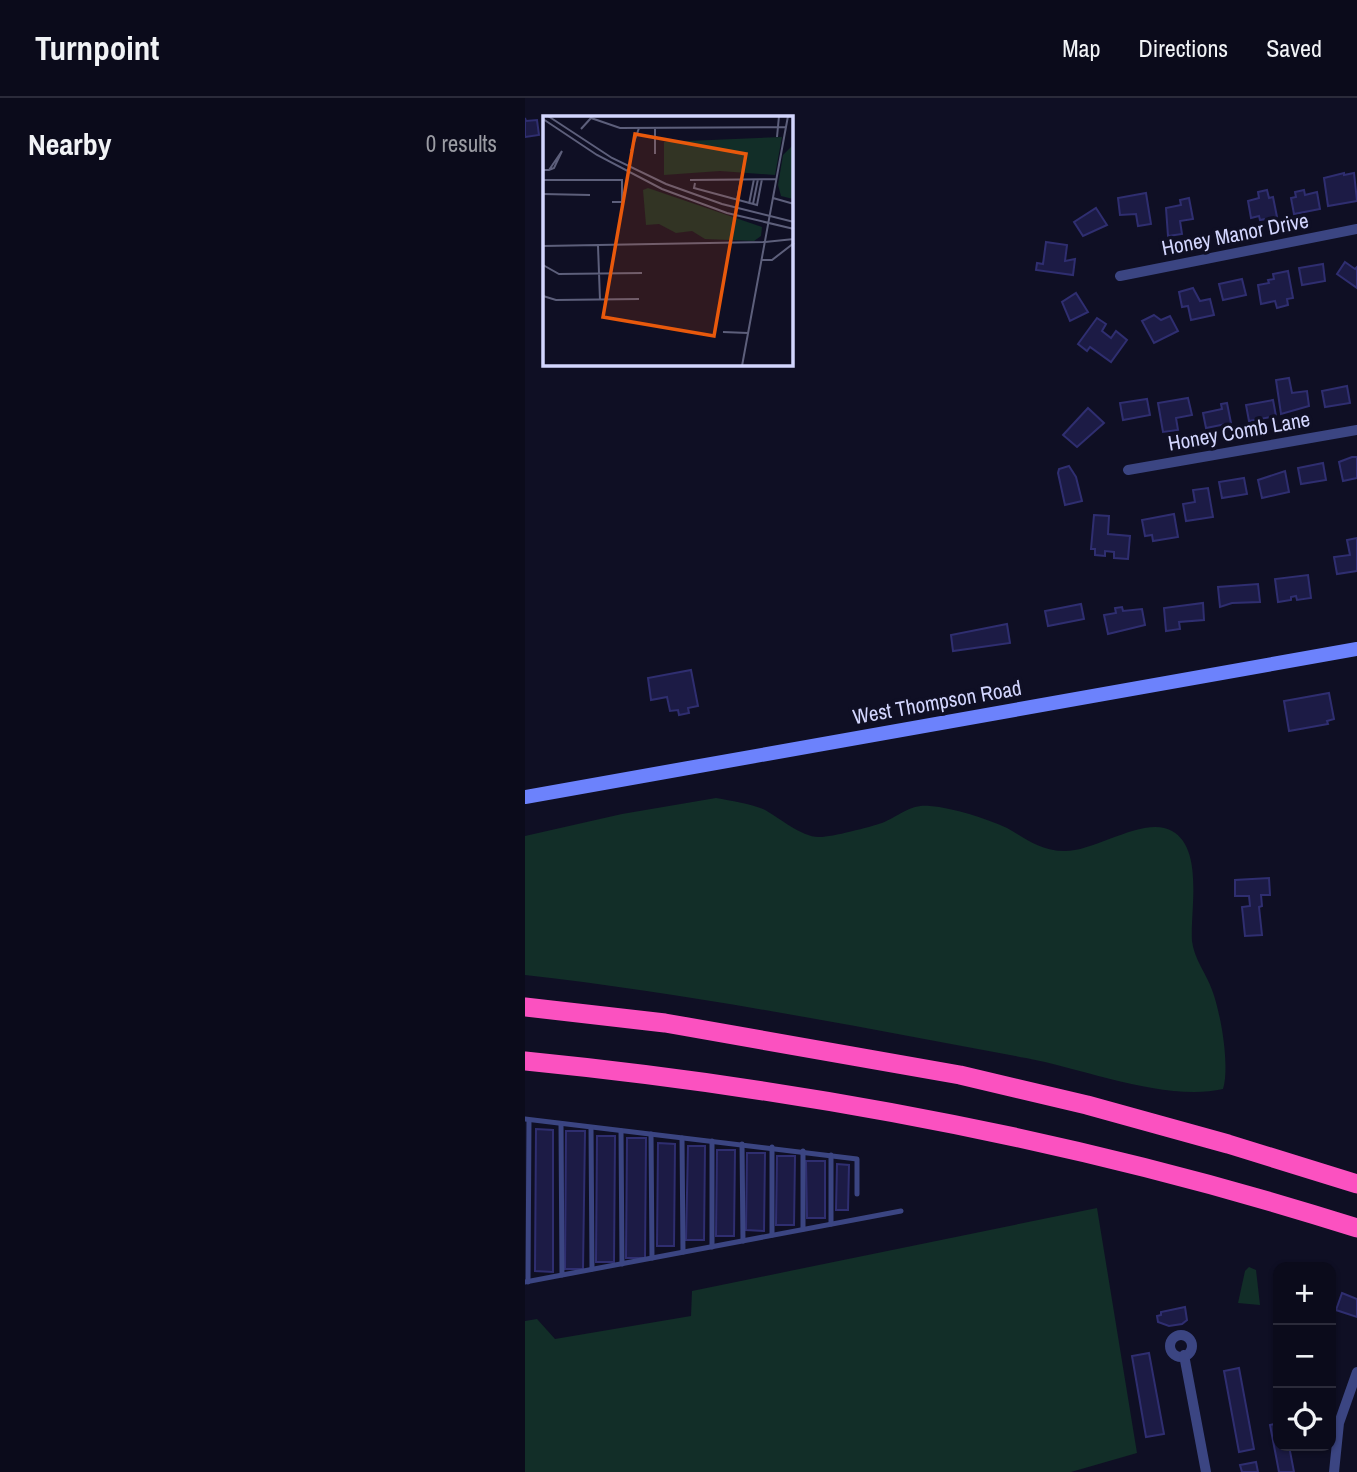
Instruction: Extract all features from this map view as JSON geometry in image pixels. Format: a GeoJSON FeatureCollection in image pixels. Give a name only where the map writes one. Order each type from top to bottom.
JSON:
{"type":"FeatureCollection","features":[{"type":"Feature","properties":{"kind":"highway"},"geometry":{"type":"LineString","coordinates":[[525,1007],[665,1023],[960,1075],[1216,1140],[1357,1184]]}},
{"type":"Feature","properties":{"kind":"highway"},"geometry":{"type":"LineString","coordinates":[[525,1060],[779,1092],[924,1119],[1152,1170],[1357,1228]]}},
{"type":"Feature","properties":{"kind":"main road","name":"West Thompson Road"},"geometry":{"type":"LineString","coordinates":[[525,797],[1357,649]]}},
{"type":"Feature","properties":{"kind":"street","name":"Honey Manor Drive"},"geometry":{"type":"LineString","coordinates":[[1120,276],[1357,229]]}},
{"type":"Feature","properties":{"kind":"street","name":"Honey Comb Lane"},"geometry":{"type":"LineString","coordinates":[[1128,470],[1357,430]]}},
{"type":"Feature","properties":{"kind":"street"},"geometry":{"type":"LineString","coordinates":[[1185,1356],[1206,1472]]}},
{"type":"Feature","properties":{"kind":"street"},"geometry":{"type":"LineString","coordinates":[[1334,1472],[1339,1423],[1357,1372]]}},
{"type":"Feature","properties":{"kind":"lane"},"geometry":{"type":"LineString","coordinates":[[857,1194],[857,1159],[527,1120],[527,1282],[901,1211]]}},
{"type":"Feature","properties":{"kind":"lane"},"geometry":{"type":"LineString","coordinates":[[561,1125],[562,1275]]}},
{"type":"Feature","properties":{"kind":"lane"},"geometry":{"type":"LineString","coordinates":[[591,1128],[592,1269]]}},
{"type":"Feature","properties":{"kind":"lane"},"geometry":{"type":"LineString","coordinates":[[621,1131],[622,1264]]}},
{"type":"Feature","properties":{"kind":"lane"},"geometry":{"type":"LineString","coordinates":[[651,1134],[652,1258]]}},
{"type":"Feature","properties":{"kind":"lane"},"geometry":{"type":"LineString","coordinates":[[682,1138],[683,1252]]}},
{"type":"Feature","properties":{"kind":"lane"},"geometry":{"type":"LineString","coordinates":[[712,1141],[712,1247]]}},
{"type":"Feature","properties":{"kind":"lane"},"geometry":{"type":"LineString","coordinates":[[742,1144],[743,1241]]}},
{"type":"Feature","properties":{"kind":"lane"},"geometry":{"type":"LineString","coordinates":[[772,1147],[772,1235]]}},
{"type":"Feature","properties":{"kind":"lane"},"geometry":{"type":"LineString","coordinates":[[803,1151],[803,1229]]}},
{"type":"Feature","properties":{"kind":"lane"},"geometry":{"type":"LineString","coordinates":[[831,1155],[831,1224]]}},
{"type":"Feature","properties":{"kind":"green space"},"geometry":{"type":"Polygon","coordinates":[[[716,798],[763,809],[798,831],[820,837],[876,825],[923,806],[979,817],[1007,828],[1041,847],[1065,851],[1091,846],[1148,827],[1161,827],[1172,831],[1182,840],[1192,866],[1192,941],[1218,1012],[1225,1054],[1223,1089],[1201,1092],[1151,1088],[1026,1058],[839,1023],[714,1001],[525,975],[525,836],[622,814],[716,798]]]}},
{"type":"Feature","properties":{"kind":"green space"},"geometry":{"type":"Polygon","coordinates":[[[1097,1208],[1137,1453],[1071,1472],[525,1472],[525,1321],[537,1319],[555,1339],[691,1316],[692,1291],[1097,1208]]]}},
{"type":"Feature","properties":{"kind":"green space"},"geometry":{"type":"Polygon","coordinates":[[[1249,1267],[1256,1270],[1260,1305],[1238,1303],[1245,1271],[1249,1267]]]}},
{"type":"Feature","properties":{"kind":"building"},"geometry":{"type":"Polygon","coordinates":[[[525,118],[526,121],[537,120],[539,135],[525,137],[525,118]]]}},
{"type":"Feature","properties":{"kind":"building"},"geometry":{"type":"Polygon","coordinates":[[[1354,173],[1357,201],[1328,206],[1324,178],[1354,173]]]}},
{"type":"Feature","properties":{"kind":"building"},"geometry":{"type":"Polygon","coordinates":[[[1267,190],[1269,198],[1273,197],[1277,217],[1260,220],[1259,216],[1251,218],[1248,201],[1259,198],[1258,192],[1267,190]]]}},
{"type":"Feature","properties":{"kind":"building"},"geometry":{"type":"Polygon","coordinates":[[[1304,190],[1305,195],[1317,192],[1320,209],[1294,214],[1291,198],[1296,197],[1295,192],[1304,190]]]}},
{"type":"Feature","properties":{"kind":"building"},"geometry":{"type":"Polygon","coordinates":[[[1146,193],[1151,224],[1138,226],[1136,214],[1120,215],[1118,198],[1146,193]]]}},
{"type":"Feature","properties":{"kind":"building"},"geometry":{"type":"Polygon","coordinates":[[[1189,198],[1193,219],[1180,221],[1182,234],[1168,236],[1166,208],[1181,205],[1180,200],[1189,198]]]}},
{"type":"Feature","properties":{"kind":"building"},"geometry":{"type":"Polygon","coordinates":[[[1096,208],[1107,225],[1083,236],[1074,222],[1096,208]]]}},
{"type":"Feature","properties":{"kind":"building"},"geometry":{"type":"Polygon","coordinates":[[[1046,242],[1067,245],[1065,261],[1075,259],[1073,275],[1036,270],[1037,263],[1043,264],[1046,242]]]}},
{"type":"Feature","properties":{"kind":"building"},"geometry":{"type":"Polygon","coordinates":[[[1345,262],[1355,269],[1357,267],[1357,288],[1337,274],[1345,262]]]}},
{"type":"Feature","properties":{"kind":"building"},"geometry":{"type":"Polygon","coordinates":[[[1323,264],[1325,281],[1302,285],[1299,268],[1323,264]]]}},
{"type":"Feature","properties":{"kind":"building"},"geometry":{"type":"Polygon","coordinates":[[[1288,271],[1293,298],[1287,299],[1288,305],[1277,308],[1275,301],[1261,304],[1258,285],[1269,283],[1268,280],[1274,279],[1273,274],[1288,271]]]}},
{"type":"Feature","properties":{"kind":"building"},"geometry":{"type":"Polygon","coordinates":[[[1242,279],[1246,295],[1223,300],[1219,284],[1242,279]]]}},
{"type":"Feature","properties":{"kind":"building"},"geometry":{"type":"Polygon","coordinates":[[[1193,288],[1200,301],[1210,299],[1214,315],[1191,320],[1188,306],[1182,307],[1179,292],[1193,288]]]}},
{"type":"Feature","properties":{"kind":"building"},"geometry":{"type":"Polygon","coordinates":[[[1076,293],[1088,312],[1070,321],[1062,302],[1076,293]]]}},
{"type":"Feature","properties":{"kind":"building"},"geometry":{"type":"Polygon","coordinates":[[[1154,315],[1161,320],[1170,316],[1178,331],[1154,343],[1142,321],[1154,315]]]}},
{"type":"Feature","properties":{"kind":"building"},"geometry":{"type":"Polygon","coordinates":[[[1097,318],[1106,324],[1102,331],[1111,338],[1116,331],[1127,340],[1111,362],[1090,347],[1087,351],[1078,344],[1097,318]]]}},
{"type":"Feature","properties":{"kind":"building"},"geometry":{"type":"Polygon","coordinates":[[[1289,378],[1292,393],[1307,391],[1309,406],[1281,414],[1276,380],[1289,378]]]}},
{"type":"Feature","properties":{"kind":"building"},"geometry":{"type":"Polygon","coordinates":[[[1347,386],[1350,403],[1325,407],[1322,391],[1347,386]]]}},
{"type":"Feature","properties":{"kind":"building"},"geometry":{"type":"Polygon","coordinates":[[[1188,398],[1192,415],[1176,418],[1178,430],[1163,432],[1158,403],[1188,398]]]}},
{"type":"Feature","properties":{"kind":"building"},"geometry":{"type":"Polygon","coordinates":[[[1147,399],[1150,415],[1123,420],[1120,403],[1147,399]]]}},
{"type":"Feature","properties":{"kind":"building"},"geometry":{"type":"Polygon","coordinates":[[[1273,400],[1276,416],[1249,421],[1246,405],[1273,400]]]}},
{"type":"Feature","properties":{"kind":"building"},"geometry":{"type":"Polygon","coordinates":[[[1227,403],[1231,423],[1206,428],[1203,413],[1222,409],[1221,404],[1227,403]]]}},
{"type":"Feature","properties":{"kind":"building"},"geometry":{"type":"Polygon","coordinates":[[[1088,408],[1104,423],[1077,447],[1063,435],[1088,408]]]}},
{"type":"Feature","properties":{"kind":"building"},"geometry":{"type":"Polygon","coordinates":[[[1357,457],[1357,478],[1343,481],[1339,462],[1357,457]]]}},
{"type":"Feature","properties":{"kind":"building"},"geometry":{"type":"Polygon","coordinates":[[[1323,463],[1326,480],[1301,484],[1298,468],[1323,463]]]}},
{"type":"Feature","properties":{"kind":"building"},"geometry":{"type":"Polygon","coordinates":[[[1069,466],[1076,477],[1082,501],[1065,505],[1058,473],[1059,469],[1069,466]]]}},
{"type":"Feature","properties":{"kind":"building"},"geometry":{"type":"Polygon","coordinates":[[[1285,471],[1289,492],[1262,498],[1258,480],[1285,471]]]}},
{"type":"Feature","properties":{"kind":"building"},"geometry":{"type":"Polygon","coordinates":[[[1244,478],[1247,494],[1222,498],[1219,482],[1244,478]]]}},
{"type":"Feature","properties":{"kind":"building"},"geometry":{"type":"Polygon","coordinates":[[[1208,488],[1213,517],[1186,521],[1183,504],[1195,502],[1193,490],[1208,488]]]}},
{"type":"Feature","properties":{"kind":"building"},"geometry":{"type":"Polygon","coordinates":[[[1174,514],[1178,537],[1153,541],[1152,535],[1145,536],[1142,520],[1174,514]]]}},
{"type":"Feature","properties":{"kind":"building"},"geometry":{"type":"Polygon","coordinates":[[[1094,515],[1109,516],[1108,534],[1130,536],[1128,559],[1114,558],[1114,552],[1105,551],[1105,556],[1095,555],[1095,549],[1091,549],[1094,515]]]}},
{"type":"Feature","properties":{"kind":"building"},"geometry":{"type":"Polygon","coordinates":[[[1357,538],[1357,571],[1337,574],[1334,557],[1350,555],[1347,540],[1357,538]]]}},
{"type":"Feature","properties":{"kind":"building"},"geometry":{"type":"Polygon","coordinates":[[[1308,575],[1311,598],[1297,600],[1296,596],[1291,597],[1291,600],[1278,602],[1275,579],[1308,575]]]}},
{"type":"Feature","properties":{"kind":"building"},"geometry":{"type":"Polygon","coordinates":[[[1258,584],[1260,602],[1232,603],[1220,607],[1218,587],[1258,584]]]}},
{"type":"Feature","properties":{"kind":"building"},"geometry":{"type":"Polygon","coordinates":[[[1203,603],[1204,620],[1179,622],[1180,629],[1166,631],[1164,608],[1203,603]]]}},
{"type":"Feature","properties":{"kind":"building"},"geometry":{"type":"Polygon","coordinates":[[[1081,604],[1084,619],[1048,626],[1045,611],[1081,604]]]}},
{"type":"Feature","properties":{"kind":"building"},"geometry":{"type":"Polygon","coordinates":[[[1122,607],[1123,611],[1142,609],[1145,625],[1108,634],[1104,615],[1116,613],[1115,608],[1122,607]]]}},
{"type":"Feature","properties":{"kind":"building"},"geometry":{"type":"Polygon","coordinates":[[[1007,624],[1010,643],[953,651],[951,635],[1007,624]]]}},
{"type":"Feature","properties":{"kind":"building"},"geometry":{"type":"Polygon","coordinates":[[[691,670],[698,706],[688,708],[689,713],[679,715],[678,710],[670,711],[667,697],[651,700],[648,678],[691,670]]]}},
{"type":"Feature","properties":{"kind":"building"},"geometry":{"type":"Polygon","coordinates":[[[1329,693],[1334,719],[1327,721],[1328,724],[1289,731],[1284,701],[1329,693]]]}},
{"type":"Feature","properties":{"kind":"building"},"geometry":{"type":"Polygon","coordinates":[[[1269,878],[1270,895],[1261,895],[1262,906],[1259,907],[1262,935],[1245,936],[1242,907],[1250,906],[1249,896],[1235,896],[1235,880],[1269,878]]]}},
{"type":"Feature","properties":{"kind":"building"},"geometry":{"type":"Polygon","coordinates":[[[536,1129],[553,1130],[553,1272],[535,1271],[536,1129]]]}},
{"type":"Feature","properties":{"kind":"building"},"geometry":{"type":"Polygon","coordinates":[[[566,1131],[585,1131],[583,1269],[565,1269],[566,1131]]]}},
{"type":"Feature","properties":{"kind":"building"},"geometry":{"type":"Polygon","coordinates":[[[597,1136],[615,1136],[614,1262],[596,1262],[597,1136]]]}},
{"type":"Feature","properties":{"kind":"building"},"geometry":{"type":"Polygon","coordinates":[[[627,1138],[646,1138],[645,1258],[626,1258],[627,1138]]]}},
{"type":"Feature","properties":{"kind":"building"},"geometry":{"type":"Polygon","coordinates":[[[658,1143],[675,1144],[674,1246],[657,1246],[658,1143]]]}},
{"type":"Feature","properties":{"kind":"building"},"geometry":{"type":"Polygon","coordinates":[[[688,1146],[705,1146],[704,1240],[686,1240],[688,1146]]]}},
{"type":"Feature","properties":{"kind":"building"},"geometry":{"type":"Polygon","coordinates":[[[717,1150],[735,1150],[734,1236],[716,1236],[717,1150]]]}},
{"type":"Feature","properties":{"kind":"building"},"geometry":{"type":"Polygon","coordinates":[[[747,1153],[765,1153],[764,1231],[746,1230],[747,1153]]]}},
{"type":"Feature","properties":{"kind":"building"},"geometry":{"type":"Polygon","coordinates":[[[777,1156],[795,1156],[794,1225],[776,1225],[777,1156]]]}},
{"type":"Feature","properties":{"kind":"building"},"geometry":{"type":"Polygon","coordinates":[[[806,1161],[825,1161],[825,1218],[807,1218],[806,1161]]]}},
{"type":"Feature","properties":{"kind":"building"},"geometry":{"type":"Polygon","coordinates":[[[837,1164],[849,1165],[848,1210],[836,1210],[837,1164]]]}},
{"type":"Feature","properties":{"kind":"building"},"geometry":{"type":"Polygon","coordinates":[[[1342,1293],[1357,1299],[1357,1317],[1336,1310],[1342,1293]]]}},
{"type":"Feature","properties":{"kind":"building"},"geometry":{"type":"Polygon","coordinates":[[[1185,1307],[1187,1320],[1182,1324],[1169,1326],[1158,1322],[1157,1316],[1161,1315],[1161,1312],[1185,1307]]]}},
{"type":"Feature","properties":{"kind":"building"},"geometry":{"type":"Polygon","coordinates":[[[1149,1353],[1164,1434],[1146,1437],[1132,1356],[1149,1353]]]}},
{"type":"Feature","properties":{"kind":"building"},"geometry":{"type":"Polygon","coordinates":[[[1239,1368],[1254,1449],[1239,1452],[1224,1371],[1239,1368]]]}},
{"type":"Feature","properties":{"kind":"building"},"geometry":{"type":"Polygon","coordinates":[[[1275,1451],[1290,1451],[1294,1472],[1279,1472],[1275,1451]]]}},
{"type":"Feature","properties":{"kind":"building"},"geometry":{"type":"Polygon","coordinates":[[[1256,1462],[1258,1472],[1242,1472],[1240,1465],[1256,1462]]]}}]}
